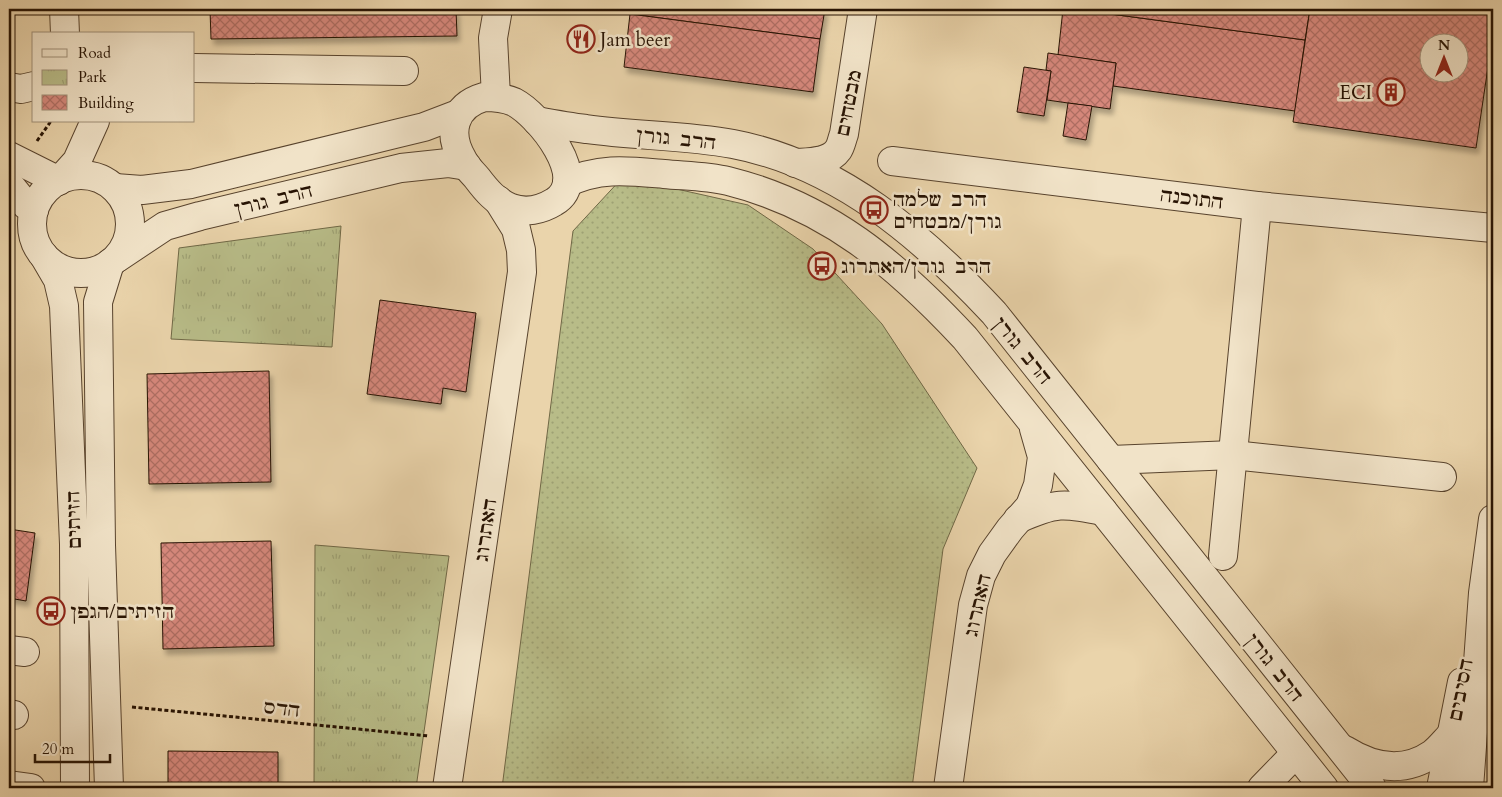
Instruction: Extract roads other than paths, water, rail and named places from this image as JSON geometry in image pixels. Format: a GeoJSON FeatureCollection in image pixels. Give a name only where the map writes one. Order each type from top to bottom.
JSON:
{"type":"FeatureCollection","features":[{"type":"Feature","properties":{"kind":"street"},"geometry":{"type":"LineString","coordinates":[[64,9],[65,32]]}},
{"type":"Feature","properties":{"kind":"street"},"geometry":{"type":"LineString","coordinates":[[496,98],[493,38],[498,9]]}},
{"type":"Feature","properties":{"kind":"street","name":"מבטחים"},"geometry":{"type":"LineString","coordinates":[[795,163],[829,158],[837,151],[844,134],[864,9]]}},
{"type":"Feature","properties":{"kind":"street"},"geometry":{"type":"LineString","coordinates":[[195,68],[404,71]]}},
{"type":"Feature","properties":{"kind":"street"},"geometry":{"type":"LineString","coordinates":[[9,87],[21,89],[32,86]]}},
{"type":"Feature","properties":{"kind":"street"},"geometry":{"type":"LineString","coordinates":[[496,98],[514,102],[537,121],[562,156],[568,171],[564,191],[545,208],[529,211],[511,208],[492,197],[463,161],[457,148],[455,124],[458,114],[474,100],[496,98]]}},
{"type":"Feature","properties":{"kind":"street","name":"הרב גורן"},"geometry":{"type":"LineString","coordinates":[[109,184],[142,190],[191,184],[394,134],[458,114]]}},
{"type":"Feature","properties":{"kind":"street","name":"הרב גורן"},"geometry":{"type":"LineString","coordinates":[[537,121],[586,129],[734,144],[795,163],[859,195],[929,248],[994,313],[1372,788]]}},
{"type":"Feature","properties":{"kind":"street"},"geometry":{"type":"LineString","coordinates":[[95,122],[95,151],[109,184],[124,200],[129,215],[130,230],[125,245],[113,260],[97,270],[76,272],[56,266],[44,256],[36,242],[32,226],[34,210],[41,195],[53,183],[68,177],[85,175],[109,184]]}},
{"type":"Feature","properties":{"kind":"street"},"geometry":{"type":"LineString","coordinates":[[59,181],[77,160],[95,122]]}},
{"type":"Feature","properties":{"kind":"street"},"geometry":{"type":"LineString","coordinates":[[9,156],[59,181]]}},
{"type":"Feature","properties":{"kind":"street","name":"התוכנה"},"geometry":{"type":"LineString","coordinates":[[892,160],[1257,206],[1493,228]]}},
{"type":"Feature","properties":{"kind":"street","name":"הרב גורן"},"geometry":{"type":"LineString","coordinates":[[113,260],[165,226],[200,216],[401,168],[448,163],[467,166]]}},
{"type":"Feature","properties":{"kind":"street","name":"הרב גורן"},"geometry":{"type":"LineString","coordinates":[[564,191],[577,178],[620,170],[702,177],[726,181],[780,198],[812,212],[838,226],[904,276],[965,338],[1324,788]]}},
{"type":"Feature","properties":{"kind":"street"},"geometry":{"type":"LineString","coordinates":[[9,184],[26,204],[34,210]]}},
{"type":"Feature","properties":{"kind":"street","name":"האתרוג"},"geometry":{"type":"LineString","coordinates":[[447,788],[522,272],[530,247],[541,225],[564,191]]}},
{"type":"Feature","properties":{"kind":"street","name":"האתרוג"},"geometry":{"type":"LineString","coordinates":[[498,200],[516,229],[521,250],[522,272]]}},
{"type":"Feature","properties":{"kind":"street"},"geometry":{"type":"LineString","coordinates":[[1224,556],[1257,206]]}},
{"type":"Feature","properties":{"kind":"street","name":"הזיתים"},"geometry":{"type":"LineString","coordinates":[[44,256],[58,280],[64,306],[74,544],[75,788]]}},
{"type":"Feature","properties":{"kind":"street","name":"הזיתים"},"geometry":{"type":"LineString","coordinates":[[109,788],[101,545],[98,302],[113,260]]}},
{"type":"Feature","properties":{"kind":"street"},"geometry":{"type":"LineString","coordinates":[[1018,519],[1030,506],[1038,485],[1042,457],[1032,422]]}},
{"type":"Feature","properties":{"kind":"street"},"geometry":{"type":"LineString","coordinates":[[1111,460],[1233,455],[1442,477]]}},
{"type":"Feature","properties":{"kind":"street","name":"האתרוג"},"geometry":{"type":"LineString","coordinates":[[948,788],[973,605],[981,576],[992,554],[1018,519],[1041,509],[1057,504],[1103,511]]}},
{"type":"Feature","properties":{"kind":"street","name":"הסיבים"},"geometry":{"type":"LineString","coordinates":[[1469,788],[1483,623],[1483,593],[1493,519]]}},
{"type":"Feature","properties":{"kind":"street","name":"הסיבים"},"geometry":{"type":"LineString","coordinates":[[1441,788],[1451,735],[1483,623]]}},
{"type":"Feature","properties":{"kind":"street"},"geometry":{"type":"LineString","coordinates":[[1337,745],[1360,759],[1374,765],[1388,767],[1421,761],[1434,753],[1451,735]]}},
{"type":"Feature","properties":{"kind":"street"},"geometry":{"type":"LineString","coordinates":[[1262,788],[1296,753]]}},
{"type":"Feature","properties":{"kind":"street"},"geometry":{"type":"LineString","coordinates":[[9,785],[31,788]]}},
{"type":"Feature","properties":{"kind":"place","name":"Jam beer"},"geometry":{"type":"Point","coordinates":[581,39]}},
{"type":"Feature","properties":{"kind":"place","name":"ECI"},"geometry":{"type":"Point","coordinates":[1391,92]}},
{"type":"Feature","properties":{"kind":"place","name":"הרב שלמה גורן/מבטחים"},"geometry":{"type":"Point","coordinates":[874,210]}},
{"type":"Feature","properties":{"kind":"place","name":"הרב גורן/האתרוג"},"geometry":{"type":"Point","coordinates":[822,266]}},
{"type":"Feature","properties":{"kind":"place","name":"הזיתים/הגפן"},"geometry":{"type":"Point","coordinates":[51,611]}}]}
